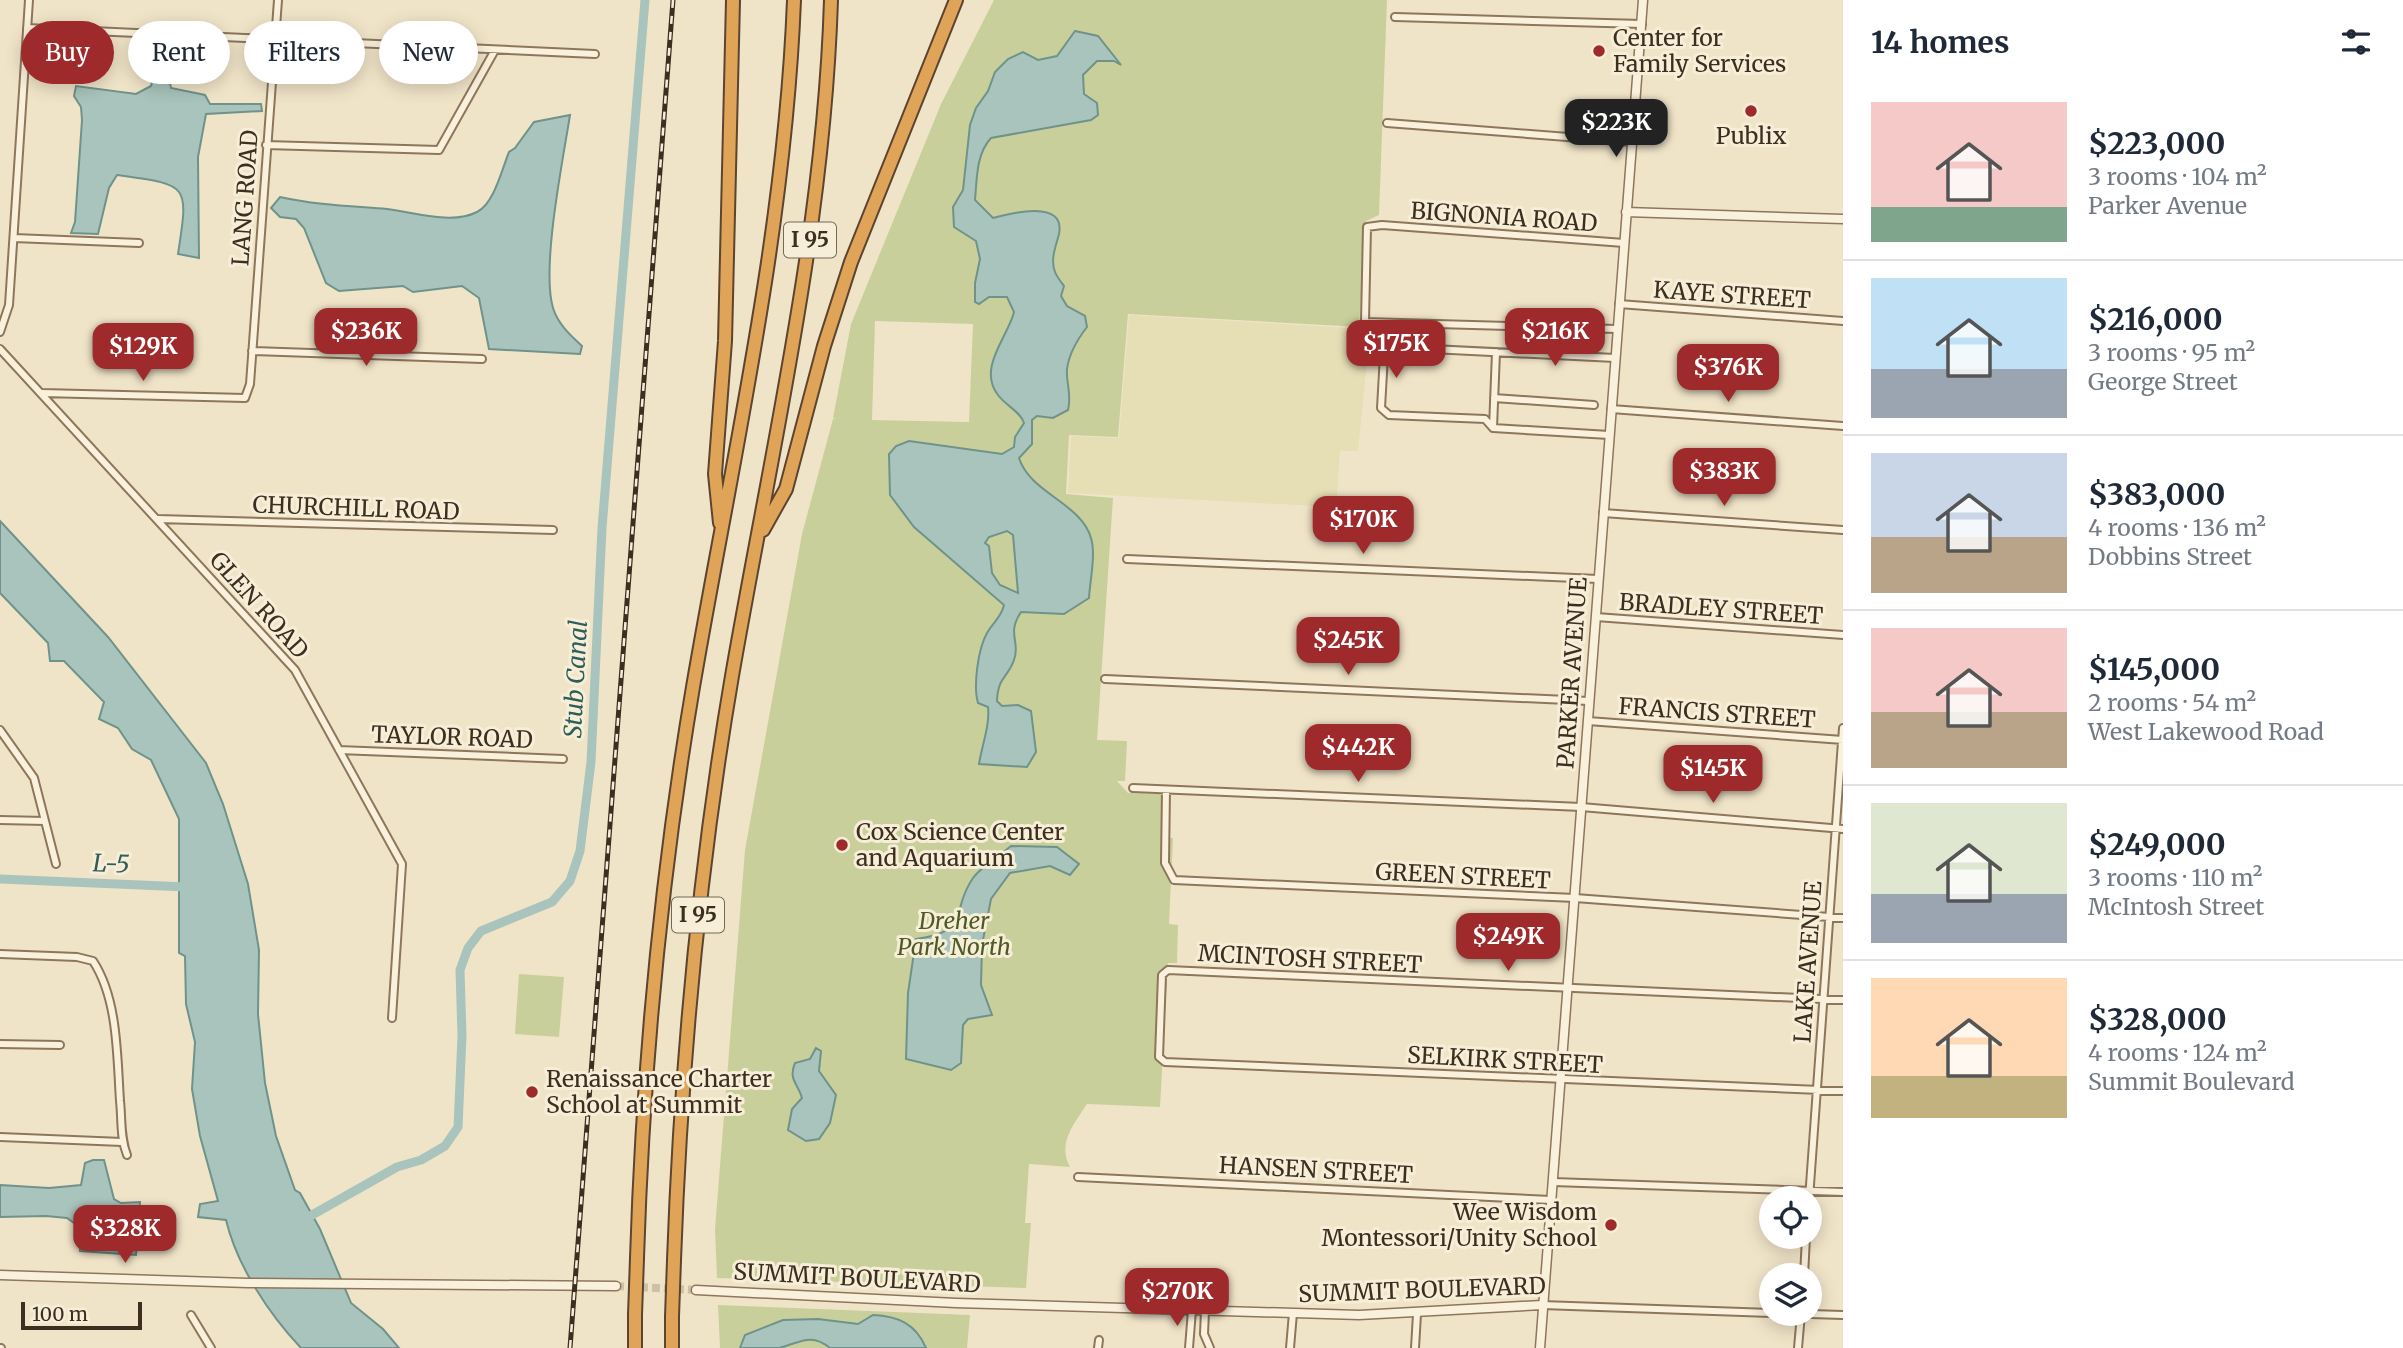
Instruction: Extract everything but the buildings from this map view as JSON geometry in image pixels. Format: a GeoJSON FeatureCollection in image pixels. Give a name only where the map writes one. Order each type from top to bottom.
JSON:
{"type":"FeatureCollection","features":[{"type":"Feature","properties":{"kind":"highway"},"geometry":{"type":"LineString","coordinates":[[722,534],[715,474],[725,341],[733,0]]}},
{"type":"Feature","properties":{"kind":"highway","name":"I 95"},"geometry":{"type":"LineString","coordinates":[[635,1348],[636,1258],[645,1094],[662,906],[688,719],[778,204],[794,0]]}},
{"type":"Feature","properties":{"kind":"highway","name":"I 95"},"geometry":{"type":"LineString","coordinates":[[672,1348],[685,1055],[699,908],[728,701],[813,220],[825,104],[831,0]]}},
{"type":"Feature","properties":{"kind":"highway"},"geometry":{"type":"LineString","coordinates":[[758,539],[786,489],[842,289],[956,0]]}},
{"type":"Feature","properties":{"kind":"street"},"geometry":{"type":"LineString","coordinates":[[28,21],[29,0]]}},
{"type":"Feature","properties":{"kind":"street","name":"LANG ROAD"},"geometry":{"type":"LineString","coordinates":[[276,21],[278,0]]}},
{"type":"Feature","properties":{"kind":"street","name":"PARKER AVENUE"},"geometry":{"type":"LineString","coordinates":[[1540,1348],[1643,0]]}},
{"type":"Feature","properties":{"kind":"street"},"geometry":{"type":"LineString","coordinates":[[1395,17],[1642,24]]}},
{"type":"Feature","properties":{"kind":"street"},"geometry":{"type":"LineString","coordinates":[[114,32],[244,39]]}},
{"type":"Feature","properties":{"kind":"street"},"geometry":{"type":"LineString","coordinates":[[365,44],[595,54]]}},
{"type":"Feature","properties":{"kind":"street"},"geometry":{"type":"LineString","coordinates":[[266,145],[439,150],[495,50]]}},
{"type":"Feature","properties":{"kind":"street"},"geometry":{"type":"LineString","coordinates":[[0,332],[9,304],[24,84]]}},
{"type":"Feature","properties":{"kind":"street","name":"LANG ROAD"},"geometry":{"type":"LineString","coordinates":[[42,393],[245,398],[250,384],[271,84]]}},
{"type":"Feature","properties":{"kind":"street"},"geometry":{"type":"LineString","coordinates":[[1387,123],[1632,142]]}},
{"type":"Feature","properties":{"kind":"street"},"geometry":{"type":"LineString","coordinates":[[1626,212],[1843,219]]}},
{"type":"Feature","properties":{"kind":"street","name":"BIGNONIA ROAD"},"geometry":{"type":"LineString","coordinates":[[1617,329],[1365,322],[1367,227],[1382,225],[1624,243]]}},
{"type":"Feature","properties":{"kind":"street"},"geometry":{"type":"LineString","coordinates":[[14,238],[139,243]]}},
{"type":"Feature","properties":{"kind":"street","name":"KAYE STREET"},"geometry":{"type":"LineString","coordinates":[[1619,304],[1843,321]]}},
{"type":"Feature","properties":{"kind":"street"},"geometry":{"type":"LineString","coordinates":[[1609,435],[1493,428],[1485,419],[1389,415],[1381,408],[1384,355],[1391,347],[1615,358]]}},
{"type":"Feature","properties":{"kind":"street","name":"GLEN ROAD"},"geometry":{"type":"LineString","coordinates":[[0,349],[295,670],[402,864],[392,1018]]}},
{"type":"Feature","properties":{"kind":"street"},"geometry":{"type":"LineString","coordinates":[[252,351],[482,359]]}},
{"type":"Feature","properties":{"kind":"street"},"geometry":{"type":"LineString","coordinates":[[1493,428],[1496,352]]}},
{"type":"Feature","properties":{"kind":"street"},"geometry":{"type":"LineString","coordinates":[[1494,398],[1594,405]]}},
{"type":"Feature","properties":{"kind":"street"},"geometry":{"type":"LineString","coordinates":[[1611,409],[1843,426]]}},
{"type":"Feature","properties":{"kind":"street"},"geometry":{"type":"LineString","coordinates":[[1603,513],[1843,530]]}},
{"type":"Feature","properties":{"kind":"street","name":"CHURCHILL ROAD"},"geometry":{"type":"LineString","coordinates":[[158,519],[553,530]]}},
{"type":"Feature","properties":{"kind":"street"},"geometry":{"type":"LineString","coordinates":[[1127,559],[1598,579]]}},
{"type":"Feature","properties":{"kind":"street","name":"BRADLEY STREET"},"geometry":{"type":"LineString","coordinates":[[1595,617],[1843,635]]}},
{"type":"Feature","properties":{"kind":"street","name":"FRANCIS STREET"},"geometry":{"type":"LineString","coordinates":[[1105,680],[1589,701]]}},
{"type":"Feature","properties":{"kind":"street","name":"FRANCIS STREET"},"geometry":{"type":"LineString","coordinates":[[1588,721],[1843,740]]}},
{"type":"Feature","properties":{"kind":"street","name":"LAKE AVENUE"},"geometry":{"type":"LineString","coordinates":[[1811,1186],[1829,917],[1839,829],[1843,728]]}},
{"type":"Feature","properties":{"kind":"street"},"geometry":{"type":"LineString","coordinates":[[0,730],[29,767],[56,864]]}},
{"type":"Feature","properties":{"kind":"street","name":"TAYLOR ROAD"},"geometry":{"type":"LineString","coordinates":[[340,750],[563,759]]}},
{"type":"Feature","properties":{"kind":"street"},"geometry":{"type":"LineString","coordinates":[[1133,788],[1581,807],[1839,829]]}},
{"type":"Feature","properties":{"kind":"street","name":"GREEN STREET"},"geometry":{"type":"LineString","coordinates":[[1166,790],[1165,863],[1174,880],[1575,898],[1843,918]]}},
{"type":"Feature","properties":{"kind":"street"},"geometry":{"type":"LineString","coordinates":[[0,820],[45,821]]}},
{"type":"Feature","properties":{"kind":"street"},"geometry":{"type":"LineString","coordinates":[[0,954],[77,957],[93,961],[107,990],[122,1142],[127,1155]]}},
{"type":"Feature","properties":{"kind":"street","name":"MCINTOSH STREET"},"geometry":{"type":"LineString","coordinates":[[1165,1062],[1159,1057],[1162,975],[1168,970],[1567,990],[1843,1000]]}},
{"type":"Feature","properties":{"kind":"street"},"geometry":{"type":"LineString","coordinates":[[0,1044],[60,1045]]}},
{"type":"Feature","properties":{"kind":"street","name":"SELKIRK STREET"},"geometry":{"type":"LineString","coordinates":[[1165,1062],[1843,1091]]}},
{"type":"Feature","properties":{"kind":"street"},"geometry":{"type":"LineString","coordinates":[[0,1137],[122,1142]]}},
{"type":"Feature","properties":{"kind":"street","name":"HANSEN STREET"},"geometry":{"type":"LineString","coordinates":[[1078,1177],[1551,1200]]}},
{"type":"Feature","properties":{"kind":"street"},"geometry":{"type":"LineString","coordinates":[[1553,1182],[1759,1192]]}},
{"type":"Feature","properties":{"kind":"street"},"geometry":{"type":"LineString","coordinates":[[1822,1194],[1843,1192]]}},
{"type":"Feature","properties":{"kind":"street"},"geometry":{"type":"LineString","coordinates":[[0,1275],[248,1283],[615,1286]]}},
{"type":"Feature","properties":{"kind":"street","name":"SUMMIT BOULEVARD"},"geometry":{"type":"LineString","coordinates":[[696,1290],[1293,1313],[1417,1314],[1542,1305],[1759,1313]]}},
{"type":"Feature","properties":{"kind":"street"},"geometry":{"type":"LineString","coordinates":[[1189,1348],[1192,1310]]}},
{"type":"Feature","properties":{"kind":"street"},"geometry":{"type":"LineString","coordinates":[[1200,1348],[1205,1339],[1205,1311]]}},
{"type":"Feature","properties":{"kind":"street"},"geometry":{"type":"LineString","coordinates":[[1290,1348],[1293,1313]]}},
{"type":"Feature","properties":{"kind":"street"},"geometry":{"type":"LineString","coordinates":[[1415,1348],[1417,1314]]}},
{"type":"Feature","properties":{"kind":"street"},"geometry":{"type":"LineString","coordinates":[[1822,1314],[1843,1315]]}},
{"type":"Feature","properties":{"kind":"street"},"geometry":{"type":"LineString","coordinates":[[191,1315],[211,1348]]}},
{"type":"Feature","properties":{"kind":"street"},"geometry":{"type":"LineString","coordinates":[[1798,1348],[1800,1326]]}},
{"type":"Feature","properties":{"kind":"street"},"geometry":{"type":"LineString","coordinates":[[1205,1339],[1210,1348]]}},
{"type":"Feature","properties":{"kind":"shaded area"},"geometry":{"type":"Polygon","coordinates":[[[1129,315],[1370,329],[1358,451],[1340,451],[1336,507],[1068,493],[1071,436],[1119,438],[1129,315]]]}},
{"type":"Feature","properties":{"kind":"green space","name":"Dreher Park North"},"geometry":{"type":"Polygon","coordinates":[[[994,0],[1387,0],[1379,215],[1366,221],[1359,327],[1128,314],[1118,437],[1069,435],[1066,494],[1113,498],[1097,740],[1127,741],[1125,781],[1117,781],[1128,793],[1169,794],[1168,838],[1173,838],[1169,924],[1178,925],[1177,963],[1168,963],[1160,1107],[1087,1104],[1072,1126],[1066,1142],[1066,1158],[1070,1167],[1029,1164],[1025,1223],[1031,1223],[1026,1288],[717,1278],[715,1229],[745,850],[802,534],[833,419],[836,419],[833,418],[851,324],[941,104],[994,0]],[[875,321],[872,420],[969,422],[973,324],[875,321]]]}},
{"type":"Feature","properties":{"kind":"green space"},"geometry":{"type":"Polygon","coordinates":[[[519,974],[564,977],[559,1037],[515,1034],[519,974]]]}},
{"type":"Feature","properties":{"kind":"green space"},"geometry":{"type":"Polygon","coordinates":[[[718,1305],[970,1315],[967,1348],[720,1348],[718,1305]]]}},
{"type":"Feature","properties":{"kind":"water"},"geometry":{"type":"Polygon","coordinates":[[[1075,31],[1098,36],[1121,65],[1114,61],[1097,61],[1083,75],[1084,94],[1097,103],[1098,115],[1091,120],[991,138],[982,151],[975,200],[993,218],[1035,211],[1054,216],[1059,223],[1053,262],[1056,274],[1064,286],[1061,296],[1067,306],[1085,316],[1087,327],[1074,347],[1068,363],[1068,410],[1053,418],[1037,416],[1032,420],[1032,444],[1019,458],[1033,480],[1077,516],[1091,538],[1093,552],[1089,598],[1064,614],[1021,612],[1014,632],[1016,654],[1012,666],[1001,682],[997,701],[1002,706],[1018,705],[1031,711],[1036,752],[1027,767],[979,764],[987,728],[988,707],[978,703],[977,668],[984,640],[1004,605],[914,527],[890,495],[889,454],[896,446],[909,441],[1002,454],[1014,447],[1015,437],[1024,423],[998,395],[992,385],[991,374],[992,363],[1014,312],[1007,297],[989,297],[979,304],[975,302],[975,283],[980,259],[976,241],[954,227],[953,207],[963,190],[970,125],[995,72],[1008,59],[1023,52],[1038,60],[1057,56],[1075,31]],[[1007,531],[989,537],[985,543],[989,546],[992,573],[1000,585],[1018,593],[1013,535],[1007,531]]]}},
{"type":"Feature","properties":{"kind":"water"},"geometry":{"type":"Polygon","coordinates":[[[170,84],[171,88],[205,95],[210,104],[261,104],[262,111],[206,114],[198,157],[199,258],[178,254],[183,200],[179,192],[171,186],[158,182],[117,175],[109,188],[98,234],[71,233],[75,222],[82,120],[81,107],[74,96],[76,86],[136,94],[151,86],[170,84]]]}},
{"type":"Feature","properties":{"kind":"water"},"geometry":{"type":"Polygon","coordinates":[[[570,115],[554,213],[550,290],[555,314],[582,346],[580,354],[489,349],[479,298],[462,286],[413,292],[403,286],[339,291],[326,283],[304,228],[296,219],[280,217],[271,208],[280,197],[444,218],[467,216],[483,208],[488,202],[509,152],[534,122],[570,115]]]}},
{"type":"Feature","properties":{"kind":"water"},"geometry":{"type":"Polygon","coordinates":[[[0,521],[108,637],[206,763],[223,804],[248,884],[259,950],[258,1014],[265,1083],[276,1136],[295,1190],[300,1193],[320,1229],[351,1303],[383,1329],[399,1348],[301,1348],[277,1320],[246,1272],[226,1220],[198,1217],[200,1204],[218,1201],[200,1136],[192,1089],[195,1042],[186,1004],[185,956],[179,953],[179,819],[151,760],[132,749],[118,728],[99,719],[104,702],[64,661],[50,661],[48,643],[0,593],[0,521]]]}},
{"type":"Feature","properties":{"kind":"water"},"geometry":{"type":"Polygon","coordinates":[[[1011,846],[1057,847],[1079,864],[1070,875],[1050,866],[1010,873],[991,899],[982,945],[981,985],[992,1015],[968,1019],[963,1025],[961,1063],[951,1070],[906,1059],[908,993],[916,939],[934,936],[953,925],[973,878],[1011,846]]]}},
{"type":"Feature","properties":{"kind":"water"},"geometry":{"type":"Polygon","coordinates":[[[816,1048],[821,1051],[819,1071],[836,1095],[830,1123],[819,1139],[806,1141],[788,1130],[792,1109],[802,1098],[794,1081],[793,1069],[795,1063],[810,1059],[816,1048]]]}},
{"type":"Feature","properties":{"kind":"water"},"geometry":{"type":"Polygon","coordinates":[[[104,1160],[114,1199],[121,1203],[140,1202],[136,1255],[80,1251],[78,1226],[67,1218],[0,1217],[0,1185],[49,1188],[81,1185],[85,1163],[104,1160]]]}},
{"type":"Feature","properties":{"kind":"water"},"geometry":{"type":"Polygon","coordinates":[[[873,1315],[890,1317],[905,1323],[917,1333],[926,1348],[830,1348],[811,1340],[779,1348],[740,1348],[745,1335],[783,1320],[818,1319],[858,1324],[873,1315]]]}},
{"type":"Feature","properties":{"kind":"waterway","name":"Stub Canal"},"geometry":{"type":"LineString","coordinates":[[312,1215],[397,1167],[421,1160],[445,1146],[458,1127],[462,1036],[460,970],[468,948],[481,931],[552,902],[570,881],[580,851],[591,762],[602,528],[645,0]]}},
{"type":"Feature","properties":{"kind":"waterway","name":"L-5"},"geometry":{"type":"LineString","coordinates":[[0,879],[187,887]]}},
{"type":"Feature","properties":{"kind":"tunnel"},"geometry":{"type":"LineString","coordinates":[[616,1286],[696,1290]]}},
{"type":"Feature","properties":{"kind":"railway"},"geometry":{"type":"LineString","coordinates":[[570,1348],[673,0]]}},
{"type":"Feature","properties":{"kind":"place","name":"Center for Family Services"},"geometry":{"type":"Point","coordinates":[1599,51]}},
{"type":"Feature","properties":{"kind":"place","name":"Publix"},"geometry":{"type":"Point","coordinates":[1751,111]}},
{"type":"Feature","properties":{"kind":"place","name":"Cox Science Center and Aquarium"},"geometry":{"type":"Point","coordinates":[842,845]}},
{"type":"Feature","properties":{"kind":"place","name":"Renaissance Charter School at Summit"},"geometry":{"type":"Point","coordinates":[532,1092]}},
{"type":"Feature","properties":{"kind":"place","name":"Wee Wisdom Montessori/Unity School"},"geometry":{"type":"Point","coordinates":[1611,1225]}}]}
